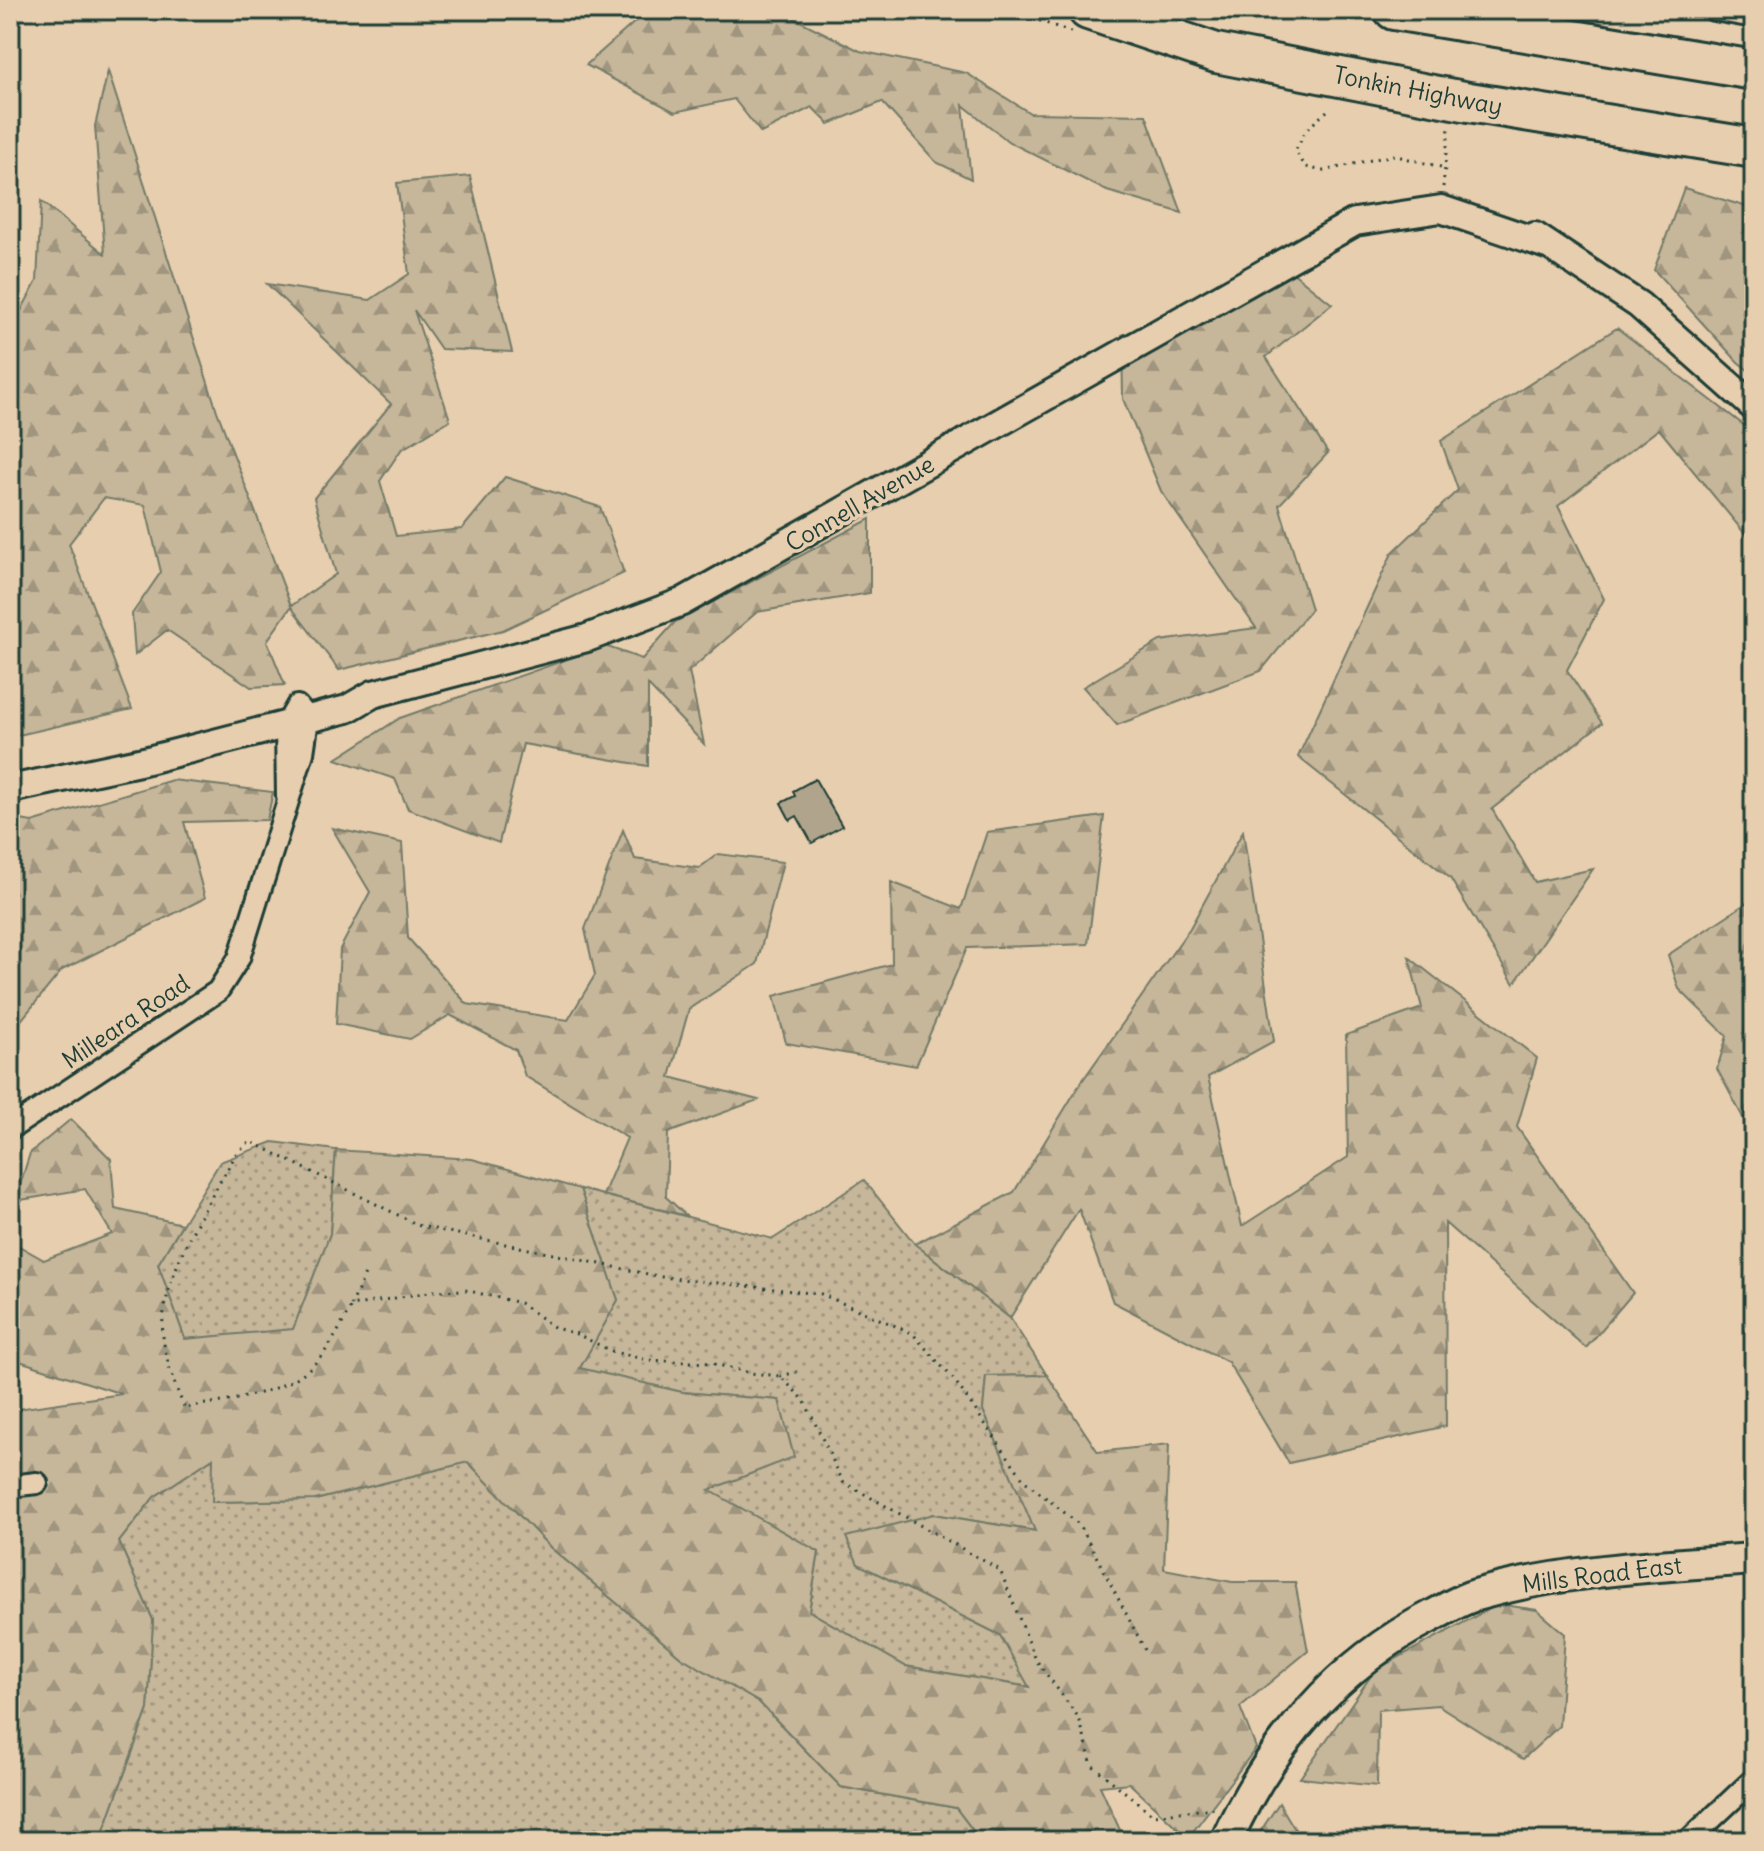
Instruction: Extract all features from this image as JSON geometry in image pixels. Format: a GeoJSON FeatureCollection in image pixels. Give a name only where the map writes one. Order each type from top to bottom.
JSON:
{"type":"FeatureCollection","features":[{"type":"Feature","properties":{"kind":"highway","name":"Tonkin Highway"},"geometry":{"type":"LineString","coordinates":[[1088,10],[1216,53],[1469,102],[1754,148]]}},
{"type":"Feature","properties":{"kind":"highway"},"geometry":{"type":"LineString","coordinates":[[1394,10],[1754,70]]}},
{"type":"Feature","properties":{"kind":"main road","name":"Mills Road East"},"geometry":{"type":"LineString","coordinates":[[1226,1841],[1243,1804],[1282,1741],[1335,1683],[1400,1632],[1472,1596],[1547,1577],[1754,1559]]}},
{"type":"Feature","properties":{"kind":"street"},"geometry":{"type":"LineString","coordinates":[[1714,10],[1754,17]]}},
{"type":"Feature","properties":{"kind":"street"},"geometry":{"type":"LineString","coordinates":[[1453,213],[1547,245],[1581,264],[1639,305],[1700,357],[1731,390],[1754,407]]}},
{"type":"Feature","properties":{"kind":"street","name":"Connell Avenue"},"geometry":{"type":"LineString","coordinates":[[10,789],[144,761],[184,749],[233,725],[297,717],[342,692],[373,694],[587,638],[682,602],[1318,246],[1355,222],[1453,213]]}},
{"type":"Feature","properties":{"kind":"street"},"geometry":{"type":"LineString","coordinates":[[1700,357],[1754,391]]}},
{"type":"Feature","properties":{"kind":"street","name":"Milleara Road"},"geometry":{"type":"LineString","coordinates":[[10,1129],[218,991],[239,958],[303,753],[297,717]]}},
{"type":"Feature","properties":{"kind":"street"},"geometry":{"type":"LineString","coordinates":[[10,1486],[37,1483]]}},
{"type":"Feature","properties":{"kind":"street"},"geometry":{"type":"LineString","coordinates":[[1688,1841],[1754,1779]]}},
{"type":"Feature","properties":{"kind":"path"},"geometry":{"type":"LineString","coordinates":[[1327,111],[1299,139],[1295,151],[1306,167],[1323,171],[1393,155],[1445,168]]}},
{"type":"Feature","properties":{"kind":"path"},"geometry":{"type":"LineString","coordinates":[[1449,127],[1445,168],[1453,213]]}},
{"type":"Feature","properties":{"kind":"path"},"geometry":{"type":"LineString","coordinates":[[366,1272],[351,1306],[316,1363],[296,1381],[276,1391],[185,1409],[171,1366],[163,1321],[170,1287],[239,1148],[250,1141],[420,1226],[662,1277],[821,1294],[912,1333],[955,1381],[1025,1481],[1080,1525],[1145,1650]]}},
{"type":"Feature","properties":{"kind":"path"},"geometry":{"type":"LineString","coordinates":[[351,1306],[434,1291],[465,1290],[520,1303],[555,1328],[577,1334],[611,1351],[647,1360],[711,1363],[750,1373],[780,1376],[797,1372]]}},
{"type":"Feature","properties":{"kind":"path"},"geometry":{"type":"LineString","coordinates":[[780,1376],[804,1400],[843,1482],[1000,1570],[1036,1660],[1079,1718],[1092,1765],[1153,1815],[1243,1804]]}},
{"type":"Feature","properties":{"kind":"green space"},"geometry":{"type":"Polygon","coordinates":[[[627,10],[778,10],[860,51],[966,73],[1030,113],[1146,115],[1182,213],[1107,191],[1009,142],[963,105],[971,179],[936,162],[882,102],[829,124],[812,107],[761,133],[734,99],[675,112],[586,65],[637,20],[627,10]]]}},
{"type":"Feature","properties":{"kind":"green space"},"geometry":{"type":"Polygon","coordinates":[[[108,71],[217,411],[291,606],[336,574],[314,498],[391,404],[267,284],[370,300],[409,274],[397,183],[470,176],[512,352],[441,349],[414,310],[450,420],[401,450],[380,481],[396,536],[462,529],[505,477],[600,507],[624,573],[503,630],[339,670],[291,607],[267,641],[285,685],[251,687],[167,630],[135,655],[132,614],[161,572],[145,505],[104,498],[69,544],[132,709],[10,737],[10,331],[37,281],[41,201],[105,254],[95,126],[108,71]]]}},
{"type":"Feature","properties":{"kind":"green space"},"geometry":{"type":"Polygon","coordinates":[[[1684,188],[1754,209],[1754,375],[1738,362],[1654,270],[1684,188]]]}},
{"type":"Feature","properties":{"kind":"green space"},"geometry":{"type":"Polygon","coordinates":[[[1292,272],[1332,304],[1266,357],[1328,453],[1279,505],[1311,609],[1261,671],[1117,725],[1083,687],[1160,641],[1256,628],[1161,491],[1123,399],[1122,335],[1292,272]]]}},
{"type":"Feature","properties":{"kind":"green space"},"geometry":{"type":"Polygon","coordinates":[[[1617,328],[1754,433],[1754,545],[1659,429],[1558,506],[1604,599],[1567,670],[1602,723],[1492,809],[1535,882],[1593,869],[1514,984],[1450,878],[1298,757],[1392,553],[1458,490],[1441,441],[1617,328]]]}},
{"type":"Feature","properties":{"kind":"green space"},"geometry":{"type":"Polygon","coordinates":[[[870,519],[870,593],[757,612],[689,671],[704,744],[648,685],[648,766],[523,744],[499,843],[408,809],[395,779],[336,759],[400,718],[605,646],[642,659],[675,622],[870,519]]]}},
{"type":"Feature","properties":{"kind":"green space"},"geometry":{"type":"Polygon","coordinates":[[[172,780],[273,792],[267,820],[184,822],[205,898],[62,970],[10,1034],[10,818],[32,822],[172,780]]]}},
{"type":"Feature","properties":{"kind":"green space"},"geometry":{"type":"Polygon","coordinates":[[[1104,816],[1088,944],[967,948],[916,1066],[786,1043],[774,996],[892,964],[891,882],[961,909],[987,832],[1104,816]]]}},
{"type":"Feature","properties":{"kind":"green space"},"geometry":{"type":"Polygon","coordinates":[[[332,828],[402,843],[408,938],[467,1004],[568,1020],[595,975],[585,929],[623,830],[635,859],[699,868],[718,854],[783,862],[757,964],[689,1009],[670,1077],[758,1100],[668,1133],[666,1197],[687,1216],[603,1195],[627,1138],[525,1076],[516,1050],[450,1015],[410,1039],[336,1024],[340,949],[370,892],[332,828]]]}},
{"type":"Feature","properties":{"kind":"green space"},"geometry":{"type":"Polygon","coordinates":[[[1243,831],[1274,1041],[1208,1077],[1242,1226],[1348,1157],[1346,1035],[1422,1008],[1409,957],[1537,1058],[1517,1127],[1633,1293],[1586,1348],[1445,1223],[1446,1426],[1289,1463],[1228,1362],[1113,1302],[1079,1209],[1010,1318],[915,1244],[1014,1192],[1080,1084],[1190,928],[1243,831]]]}},
{"type":"Feature","properties":{"kind":"green space"},"geometry":{"type":"Polygon","coordinates":[[[1754,898],[1754,1138],[1717,1069],[1727,1036],[1679,989],[1668,955],[1754,898]]]}},
{"type":"Feature","properties":{"kind":"green space"},"geometry":{"type":"Polygon","coordinates":[[[71,1119],[111,1159],[115,1209],[182,1224],[158,1264],[185,1339],[293,1329],[330,1234],[336,1150],[472,1159],[580,1189],[618,1300],[580,1368],[682,1392],[779,1400],[794,1457],[709,1490],[819,1552],[809,1611],[905,1666],[1029,1687],[1000,1635],[858,1564],[846,1537],[934,1514],[1035,1531],[983,1410],[986,1376],[1047,1375],[1098,1452],[1169,1444],[1164,1569],[1232,1582],[1295,1582],[1308,1651],[1240,1707],[1256,1748],[1188,1838],[1129,1783],[1100,1786],[1124,1839],[1164,1841],[981,1841],[956,1808],[841,1787],[760,1703],[681,1657],[551,1548],[468,1462],[315,1500],[212,1502],[213,1458],[154,1497],[119,1542],[153,1620],[148,1709],[100,1841],[10,1841],[10,1410],[122,1394],[10,1358],[10,1241],[44,1260],[112,1234],[85,1189],[15,1201],[30,1153],[71,1119]]]}},
{"type":"Feature","properties":{"kind":"green space"},"geometry":{"type":"Polygon","coordinates":[[[273,1142],[336,1150],[330,1234],[293,1330],[185,1339],[158,1264],[220,1162],[273,1142]]]}},
{"type":"Feature","properties":{"kind":"green space"},"geometry":{"type":"Polygon","coordinates":[[[864,1180],[915,1244],[1010,1318],[1047,1375],[986,1376],[983,1410],[1036,1531],[934,1514],[858,1564],[1000,1635],[1030,1687],[905,1666],[809,1611],[819,1552],[708,1490],[779,1400],[682,1392],[579,1369],[618,1300],[580,1189],[773,1239],[864,1180]]]}},
{"type":"Feature","properties":{"kind":"green space"},"geometry":{"type":"Polygon","coordinates":[[[214,1457],[213,1502],[315,1500],[468,1462],[551,1548],[681,1657],[760,1703],[841,1787],[956,1808],[981,1841],[100,1841],[148,1709],[153,1620],[119,1542],[154,1497],[214,1457]]]}},
{"type":"Feature","properties":{"kind":"green space"},"geometry":{"type":"Polygon","coordinates":[[[1498,1604],[1537,1610],[1565,1634],[1559,1726],[1523,1759],[1438,1705],[1378,1710],[1377,1786],[1300,1778],[1375,1670],[1498,1604]]]}},
{"type":"Feature","properties":{"kind":"green space"},"geometry":{"type":"Polygon","coordinates":[[[1279,1803],[1302,1841],[1254,1841],[1279,1803]]]}},
{"type":"Feature","properties":{"kind":"building"},"geometry":{"type":"Polygon","coordinates":[[[815,779],[842,826],[812,843],[797,816],[790,820],[781,803],[795,796],[793,791],[815,779]]]}}]}
